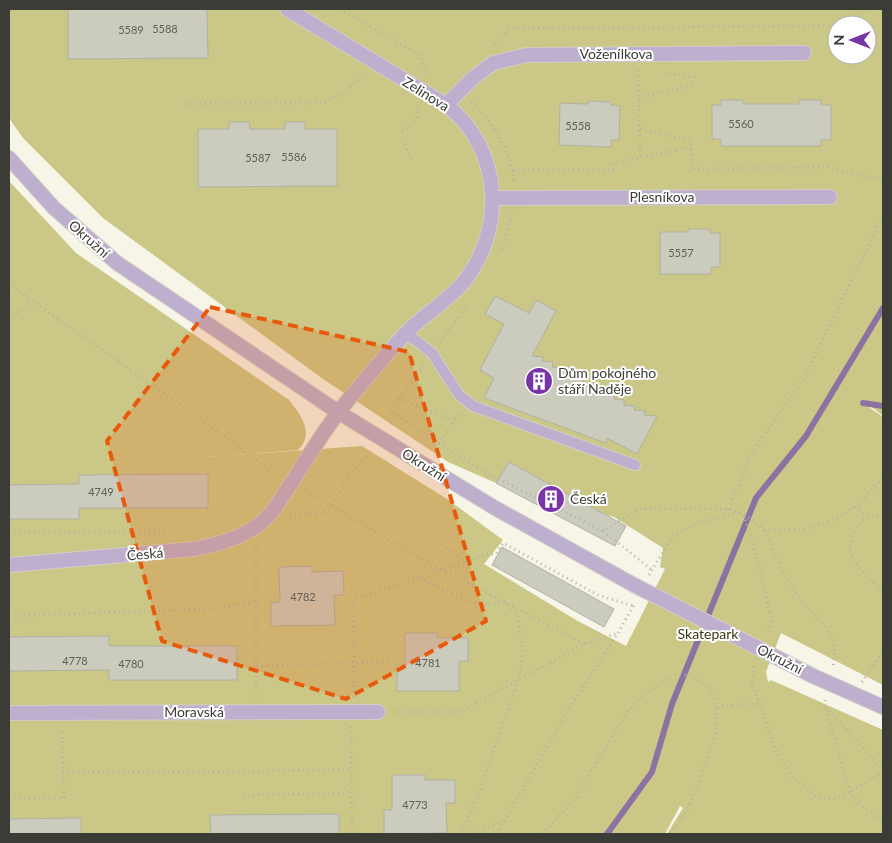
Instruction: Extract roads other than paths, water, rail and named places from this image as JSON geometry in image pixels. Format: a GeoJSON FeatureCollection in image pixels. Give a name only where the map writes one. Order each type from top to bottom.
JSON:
{"type":"FeatureCollection","features":[{"type":"Feature","properties":{"kind":"street","name":"Zelinova"},"geometry":{"type":"LineString","coordinates":[[287,9],[446,105],[463,121],[480,146],[491,175],[493,198],[489,230],[481,254],[472,270],[452,294],[406,333],[338,412]]}},
{"type":"Feature","properties":{"kind":"street","name":"Voženílkova"},"geometry":{"type":"LineString","coordinates":[[446,105],[493,63],[527,55],[804,53]]}},
{"type":"Feature","properties":{"kind":"street","name":"Okružní"},"geometry":{"type":"LineString","coordinates":[[9,158],[54,208],[117,263],[338,412],[636,592],[830,685],[883,707]]}},
{"type":"Feature","properties":{"kind":"street","name":"Plesníkova"},"geometry":{"type":"LineString","coordinates":[[493,198],[830,197]]}},
{"type":"Feature","properties":{"kind":"street","name":"Česká"},"geometry":{"type":"LineString","coordinates":[[9,565],[194,549],[238,537],[264,520],[292,482],[338,412]]}},
{"type":"Feature","properties":{"kind":"street","name":"Moravská"},"geometry":{"type":"LineString","coordinates":[[9,713],[378,712]]}},
{"type":"Feature","properties":{"kind":"lane"},"geometry":{"type":"LineString","coordinates":[[406,333],[432,352],[459,395],[478,408],[635,465]]}},
{"type":"Feature","properties":{"kind":"waterway"},"geometry":{"type":"LineString","coordinates":[[607,834],[652,772],[672,704],[756,498],[806,436],[883,308]]}},
{"type":"Feature","properties":{"kind":"waterway"},"geometry":{"type":"LineString","coordinates":[[863,403],[883,406]]}},
{"type":"Feature","properties":{"kind":"place","name":"Dům pokojného stáří Naděje"},"geometry":{"type":"Point","coordinates":[539,381]}},
{"type":"Feature","properties":{"kind":"place","name":"Česká"},"geometry":{"type":"Point","coordinates":[551,499]}},
{"type":"Feature","properties":{"kind":"park label","name":"Skatepark"},"geometry":{"type":"Point","coordinates":[708,634]}}]}
